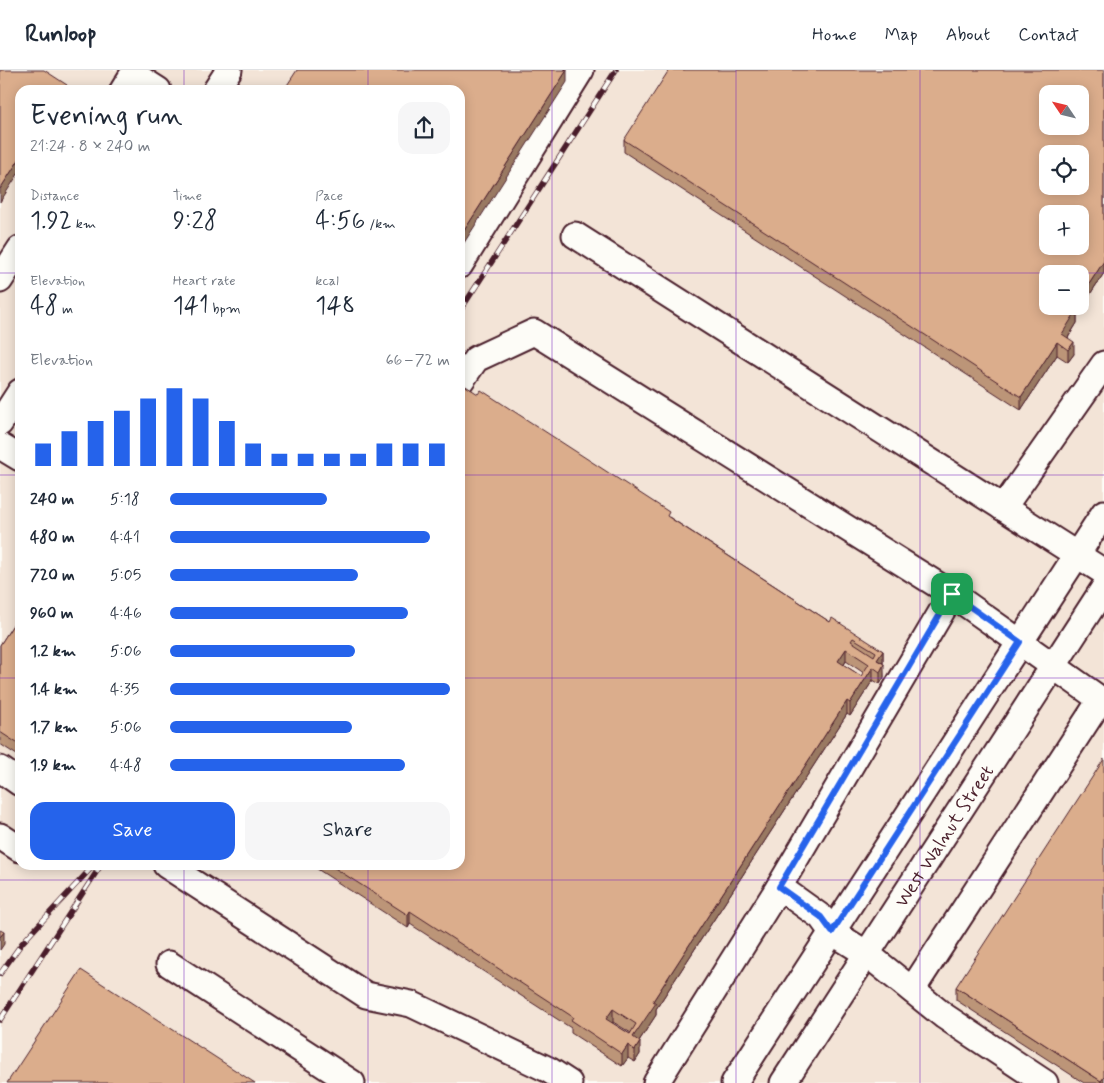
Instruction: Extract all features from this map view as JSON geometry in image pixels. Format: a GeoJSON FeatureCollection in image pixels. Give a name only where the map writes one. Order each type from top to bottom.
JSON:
{"type":"FeatureCollection","features":[{"type":"Feature","properties":{"kind":"street"},"geometry":{"type":"LineString","coordinates":[[219,85],[229,70]]}},
{"type":"Feature","properties":{"kind":"street"},"geometry":{"type":"LineString","coordinates":[[465,257],[581,70]]}},
{"type":"Feature","properties":{"kind":"street"},"geometry":{"type":"LineString","coordinates":[[129,78],[146,85]]}},
{"type":"Feature","properties":{"kind":"street"},"geometry":{"type":"LineString","coordinates":[[575,236],[1104,572]]}},
{"type":"Feature","properties":{"kind":"street"},"geometry":{"type":"LineString","coordinates":[[0,280],[15,257]]}},
{"type":"Feature","properties":{"kind":"street"},"geometry":{"type":"LineString","coordinates":[[465,375],[476,359],[534,332],[952,594],[1102,701],[912,990]]}},
{"type":"Feature","properties":{"kind":"street"},"geometry":{"type":"LineString","coordinates":[[1003,508],[1104,364]]}},
{"type":"Feature","properties":{"kind":"street"},"geometry":{"type":"LineString","coordinates":[[0,423],[15,400]]}},
{"type":"Feature","properties":{"kind":"street"},"geometry":{"type":"LineString","coordinates":[[0,446],[15,455]]}},
{"type":"Feature","properties":{"kind":"street"},"geometry":{"type":"LineString","coordinates":[[734,1083],[1104,512]]}},
{"type":"Feature","properties":{"kind":"street","name":"West Walnut Street"},"geometry":{"type":"LineString","coordinates":[[783,1083],[1104,588]]}},
{"type":"Feature","properties":{"kind":"street"},"geometry":{"type":"LineString","coordinates":[[656,1083],[779,887],[952,594]]}},
{"type":"Feature","properties":{"kind":"street"},"geometry":{"type":"LineString","coordinates":[[0,769],[15,780]]}},
{"type":"Feature","properties":{"kind":"street"},"geometry":{"type":"LineString","coordinates":[[0,836],[15,846]]}},
{"type":"Feature","properties":{"kind":"street"},"geometry":{"type":"LineString","coordinates":[[174,870],[366,995],[411,1004],[549,1070],[570,1083]]}},
{"type":"Feature","properties":{"kind":"street"},"geometry":{"type":"LineString","coordinates":[[779,887],[821,917],[832,932],[866,954],[944,1016],[1045,1083]]}},
{"type":"Feature","properties":{"kind":"street"},"geometry":{"type":"LineString","coordinates":[[169,964],[352,1083]]}},
{"type":"Feature","properties":{"kind":"shaded area"},"geometry":{"type":"Polygon","coordinates":[[[0,70],[1104,70],[1104,1083],[0,1083],[0,70]]]}},
{"type":"Feature","properties":{"kind":"building"},"geometry":{"type":"Polygon","coordinates":[[[0,70],[44,70],[67,85],[15,85],[15,166],[0,189],[0,70]]]}},
{"type":"Feature","properties":{"kind":"building"},"geometry":{"type":"Polygon","coordinates":[[[297,70],[567,70],[465,229],[465,85],[287,85],[297,70]]]}},
{"type":"Feature","properties":{"kind":"building"},"geometry":{"type":"Polygon","coordinates":[[[669,70],[1104,70],[1104,261],[1089,284],[1089,265],[1039,265],[1039,315],[1074,315],[1062,334],[1074,342],[1068,350],[1057,342],[1021,397],[624,140],[669,70]]]}},
{"type":"Feature","properties":{"kind":"building"},"geometry":{"type":"Polygon","coordinates":[[[465,386],[478,394],[481,390],[669,512],[667,516],[830,622],[832,618],[883,651],[877,660],[884,664],[880,672],[873,667],[850,703],[847,701],[653,1001],[656,1003],[633,1037],[640,1042],[635,1050],[628,1045],[622,1054],[571,1020],[573,1017],[410,911],[408,915],[338,870],[465,870],[465,386]],[[853,638],[851,641],[874,656],[876,652],[853,638]],[[846,649],[838,661],[861,676],[869,664],[846,649]],[[613,1009],[606,1019],[630,1034],[636,1024],[613,1009]]]}},
{"type":"Feature","properties":{"kind":"building"},"geometry":{"type":"Polygon","coordinates":[[[15,622],[15,742],[0,732],[0,645],[15,622]]]}},
{"type":"Feature","properties":{"kind":"building"},"geometry":{"type":"Polygon","coordinates":[[[1104,759],[1104,1077],[1101,1081],[956,987],[1104,759]]]}},
{"type":"Feature","properties":{"kind":"building"},"geometry":{"type":"Polygon","coordinates":[[[81,970],[255,1083],[7,1083],[81,970]]]}},
{"type":"Feature","properties":{"kind":"railway"},"geometry":{"type":"LineString","coordinates":[[465,303],[616,70]]}},
{"type":"Feature","properties":{"kind":"railway"},"geometry":{"type":"LineString","coordinates":[[0,974],[22,943],[89,870]]}},
{"type":"Feature","properties":{"kind":"railway"},"geometry":{"type":"LineString","coordinates":[[0,1020],[98,870]]}},
{"type":"Feature","properties":{"kind":"route"},"geometry":{"type":"LineString","coordinates":[[952,594],[1020,642],[832,932],[821,917],[779,887],[952,594]]}}]}
